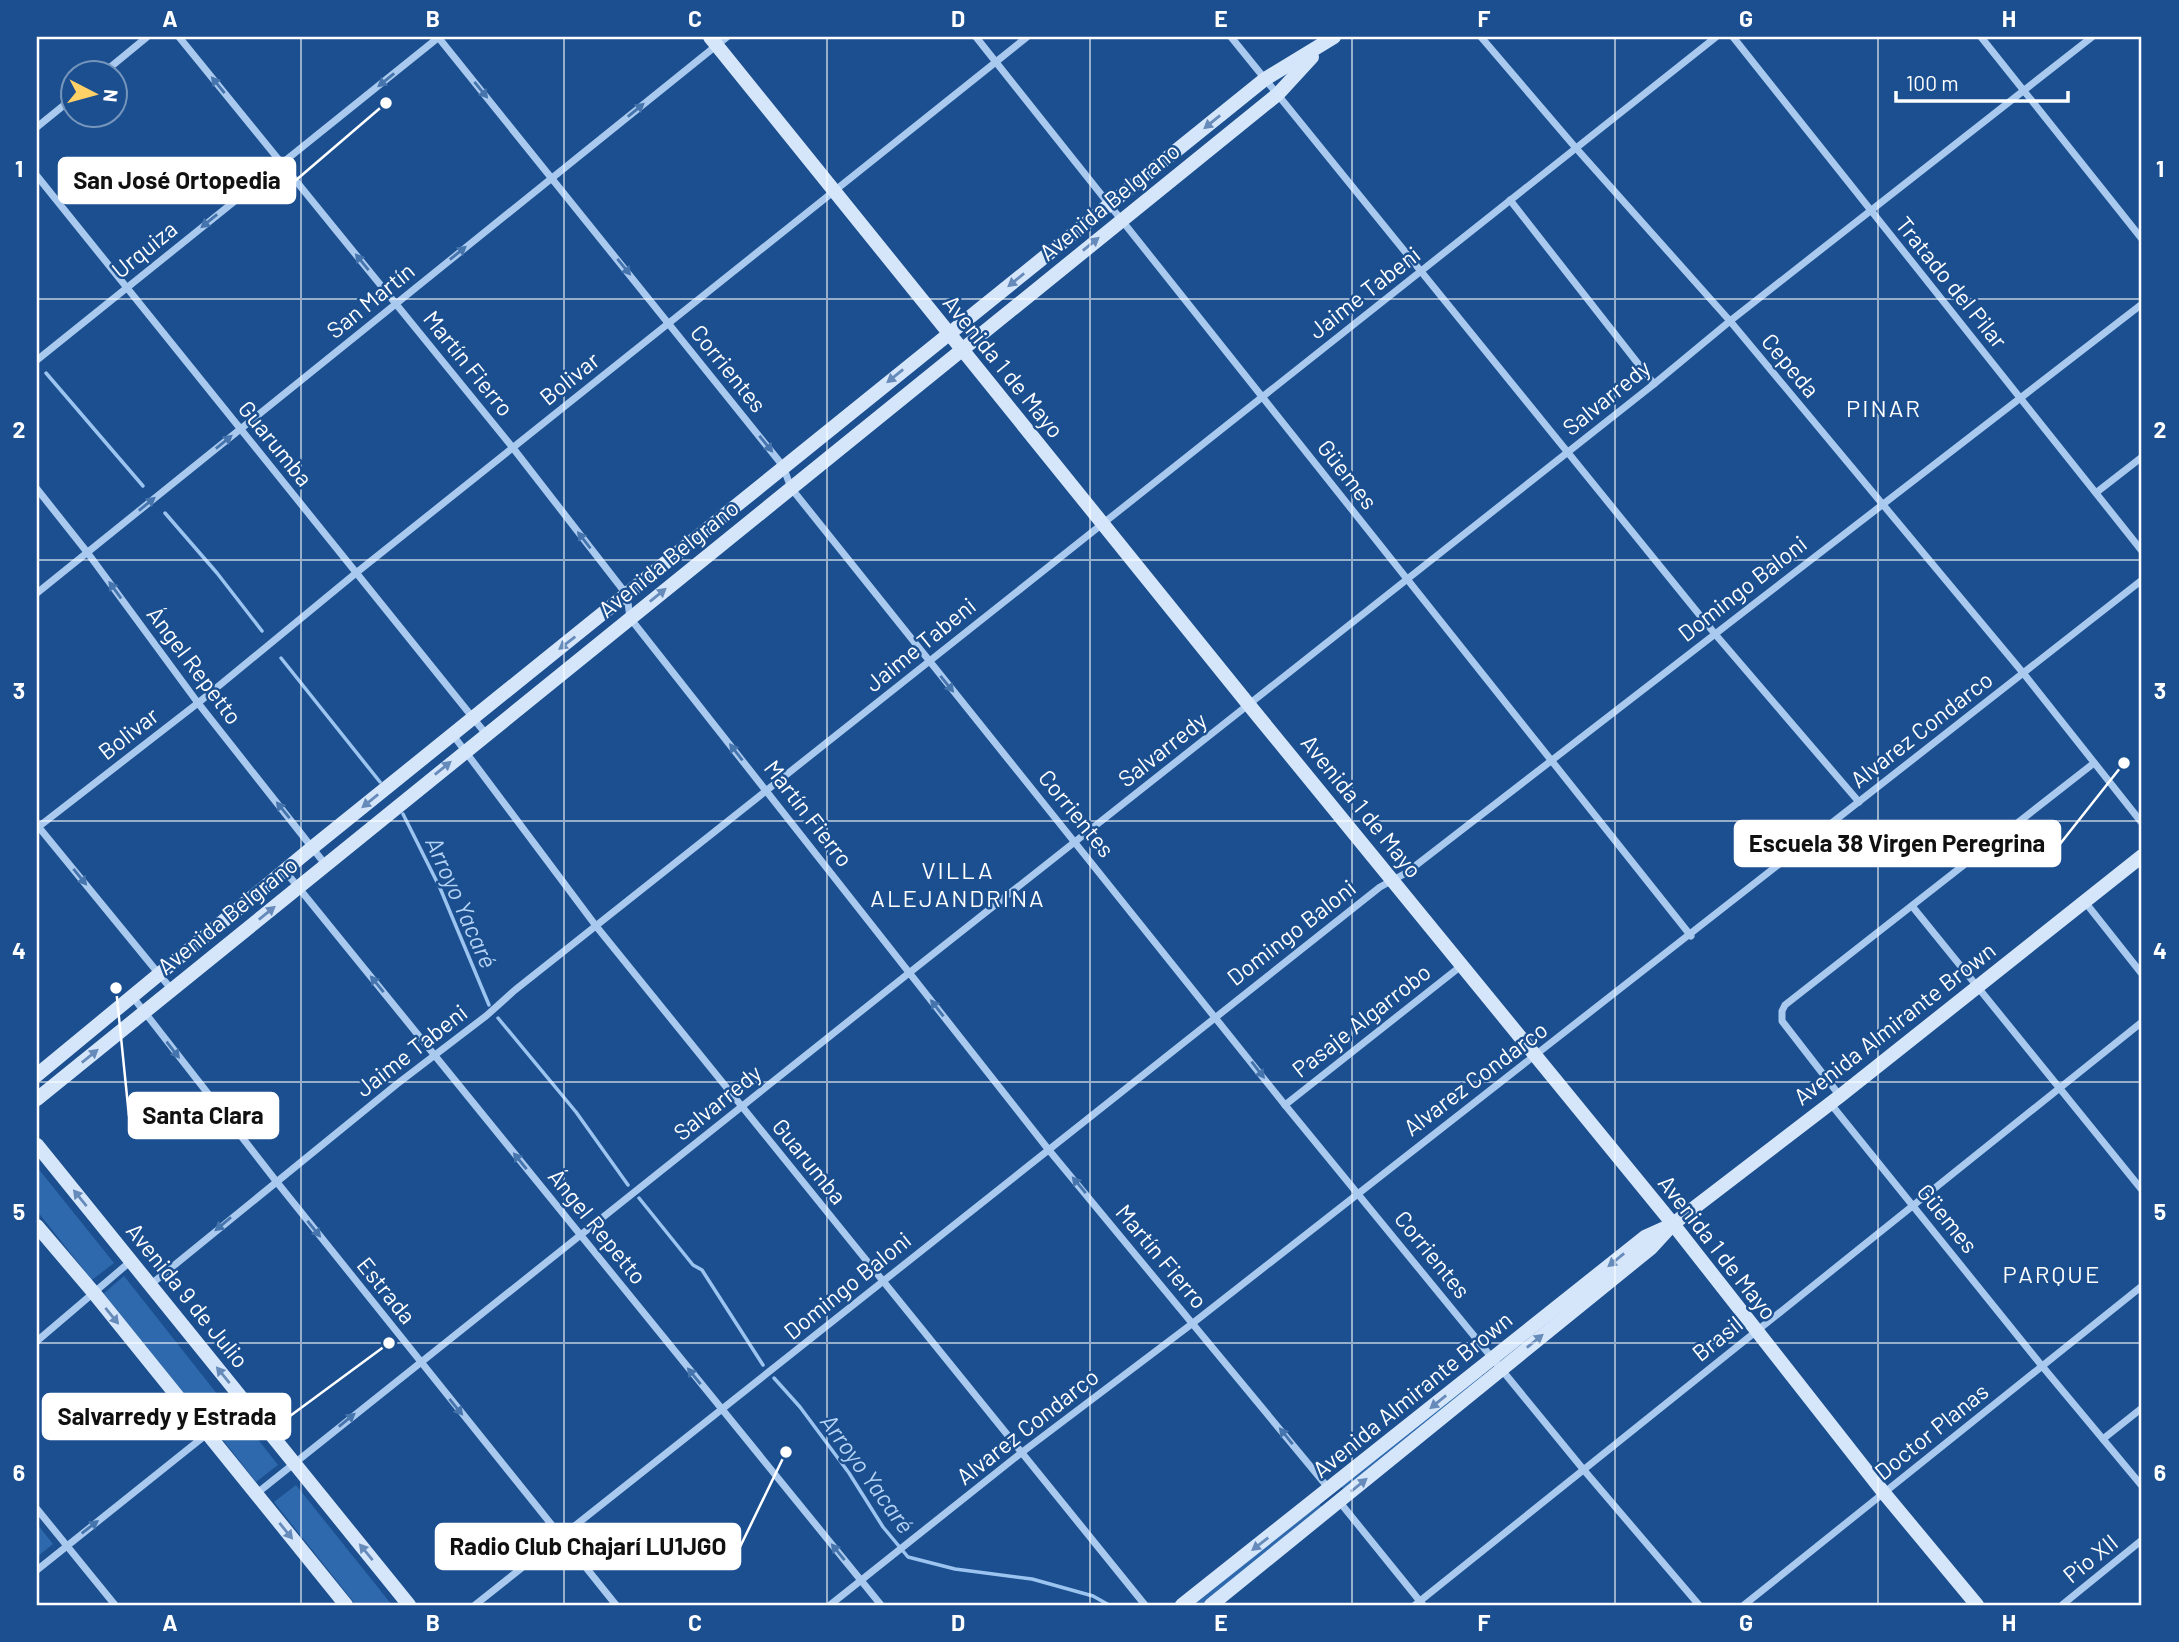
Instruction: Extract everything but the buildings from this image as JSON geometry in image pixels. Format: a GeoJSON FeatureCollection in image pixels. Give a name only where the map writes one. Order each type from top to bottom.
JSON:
{"type":"FeatureCollection","features":[{"type":"Feature","properties":{"kind":"main road","name":"Avenida 1 de Mayo"},"geometry":{"type":"LineString","coordinates":[[718,40],[949,334],[1673,1224],[1884,1493],[1977,1605]]}},
{"type":"Feature","properties":{"kind":"main road","name":"Avenida Belgrano"},"geometry":{"type":"LineString","coordinates":[[37,1075],[472,718],[1265,79],[1328,41]]}},
{"type":"Feature","properties":{"kind":"main road","name":"Avenida Belgrano"},"geometry":{"type":"LineString","coordinates":[[37,1099],[1278,94],[1328,41]]}},
{"type":"Feature","properties":{"kind":"main road","name":"Avenida Almirante Brown"},"geometry":{"type":"LineString","coordinates":[[1211,1605],[1339,1501],[1645,1237],[1673,1224],[2142,856]]}},
{"type":"Feature","properties":{"kind":"main road","name":"Avenida 9 de Julio"},"geometry":{"type":"LineString","coordinates":[[37,1145],[409,1605]]}},
{"type":"Feature","properties":{"kind":"main road"},"geometry":{"type":"LineString","coordinates":[[37,1226],[346,1605]]}},
{"type":"Feature","properties":{"kind":"main road","name":"Avenida Almirante Brown"},"geometry":{"type":"LineString","coordinates":[[1182,1605],[1329,1489],[1498,1363]]}},
{"type":"Feature","properties":{"kind":"street"},"geometry":{"type":"LineString","coordinates":[[119,60],[147,37]]}},
{"type":"Feature","properties":{"kind":"street","name":"Martín Fierro"},"geometry":{"type":"LineString","coordinates":[[179,37],[513,448],[627,595]]}},
{"type":"Feature","properties":{"kind":"street","name":"Urquiza"},"geometry":{"type":"LineString","coordinates":[[37,360],[439,37]]}},
{"type":"Feature","properties":{"kind":"street","name":"Corrientes"},"geometry":{"type":"LineString","coordinates":[[439,37],[783,466],[791,488],[929,662],[1285,1105],[1583,1469],[1699,1605]]}},
{"type":"Feature","properties":{"kind":"street","name":"Güemes"},"geometry":{"type":"LineString","coordinates":[[976,37],[1691,936]]}},
{"type":"Feature","properties":{"kind":"street","name":"Bolivar"},"geometry":{"type":"LineString","coordinates":[[37,826],[198,703],[356,573],[1027,37]]}},
{"type":"Feature","properties":{"kind":"street"},"geometry":{"type":"LineString","coordinates":[[1231,37],[1714,634],[1859,802]]}},
{"type":"Feature","properties":{"kind":"street","name":"Cepeda"},"geometry":{"type":"LineString","coordinates":[[1481,37],[1730,321],[2024,674],[2142,823]]}},
{"type":"Feature","properties":{"kind":"street","name":"Jaime Tabeni"},"geometry":{"type":"LineString","coordinates":[[150,1285],[434,1054],[486,1016],[1716,37]]}},
{"type":"Feature","properties":{"kind":"street","name":"Tratado del Pilar"},"geometry":{"type":"LineString","coordinates":[[1733,37],[2142,551]]}},
{"type":"Feature","properties":{"kind":"street"},"geometry":{"type":"LineString","coordinates":[[1981,37],[2142,239]]}},
{"type":"Feature","properties":{"kind":"street","name":"Salvarredy"},"geometry":{"type":"LineString","coordinates":[[256,1494],[1730,321],[2092,37]]}},
{"type":"Feature","properties":{"kind":"street","name":"San Martín"},"geometry":{"type":"LineString","coordinates":[[37,593],[552,178],[718,40]]}},
{"type":"Feature","properties":{"kind":"street"},"geometry":{"type":"LineString","coordinates":[[37,127],[60,108]]}},
{"type":"Feature","properties":{"kind":"street","name":"Guarumba"},"geometry":{"type":"LineString","coordinates":[[37,176],[486,734]]}},
{"type":"Feature","properties":{"kind":"street"},"geometry":{"type":"LineString","coordinates":[[1510,200],[1654,384]]}},
{"type":"Feature","properties":{"kind":"street","name":"Domingo Baloni"},"geometry":{"type":"LineString","coordinates":[[475,1605],[1380,887],[1406,873],[2142,304]]}},
{"type":"Feature","properties":{"kind":"street"},"geometry":{"type":"LineString","coordinates":[[2097,492],[2142,457]]}},
{"type":"Feature","properties":{"kind":"street","name":"Ángel Repetto"},"geometry":{"type":"LineString","coordinates":[[37,489],[88,552],[198,703],[325,864]]}},
{"type":"Feature","properties":{"kind":"street","name":"Alvarez Condarco"},"geometry":{"type":"LineString","coordinates":[[830,1605],[1021,1453],[1193,1323],[1691,936],[2142,580]]}},
{"type":"Feature","properties":{"kind":"street"},"geometry":{"type":"LineString","coordinates":[[627,595],[630,618]]}},
{"type":"Feature","properties":{"kind":"street","name":"Martín Fierro"},"geometry":{"type":"LineString","coordinates":[[630,618],[1048,1149],[1339,1501],[1419,1604]]}},
{"type":"Feature","properties":{"kind":"street","name":"Guarumba"},"geometry":{"type":"LineString","coordinates":[[453,734],[596,926],[1145,1605]]}},
{"type":"Feature","properties":{"kind":"street"},"geometry":{"type":"LineString","coordinates":[[2094,763],[1912,906],[2142,1190]]}},
{"type":"Feature","properties":{"kind":"street"},"geometry":{"type":"LineString","coordinates":[[37,826],[172,990]]}},
{"type":"Feature","properties":{"kind":"street","name":"Ángel Repetto"},"geometry":{"type":"LineString","coordinates":[[285,871],[881,1605]]}},
{"type":"Feature","properties":{"kind":"street"},"geometry":{"type":"LineString","coordinates":[[2085,902],[2142,974]]}},
{"type":"Feature","properties":{"kind":"street","name":"Güemes"},"geometry":{"type":"LineString","coordinates":[[1912,906],[1785,1005],[1782,1021],[1913,1205],[2142,1486]]}},
{"type":"Feature","properties":{"kind":"street","name":"Pasaje Algarrobo"},"geometry":{"type":"LineString","coordinates":[[1285,1105],[1461,966]]}},
{"type":"Feature","properties":{"kind":"street","name":"Estrada"},"geometry":{"type":"LineString","coordinates":[[132,996],[276,1181],[616,1605]]}},
{"type":"Feature","properties":{"kind":"street","name":"Brasil"},"geometry":{"type":"LineString","coordinates":[[1419,1604],[1583,1469],[2142,1022]]}},
{"type":"Feature","properties":{"kind":"street"},"geometry":{"type":"LineString","coordinates":[[37,1341],[131,1261]]}},
{"type":"Feature","properties":{"kind":"street","name":"Doctor Planas"},"geometry":{"type":"LineString","coordinates":[[1744,1605],[2142,1286]]}},
{"type":"Feature","properties":{"kind":"street"},"geometry":{"type":"LineString","coordinates":[[37,1570],[247,1405]]}},
{"type":"Feature","properties":{"kind":"street"},"geometry":{"type":"LineString","coordinates":[[2103,1439],[2142,1408]]}},
{"type":"Feature","properties":{"kind":"street"},"geometry":{"type":"LineString","coordinates":[[37,1510],[115,1605]]}},
{"type":"Feature","properties":{"kind":"street","name":"Pio XII"},"geometry":{"type":"LineString","coordinates":[[2062,1605],[2142,1540]]}},
{"type":"Feature","properties":{"kind":"shaded area"},"geometry":{"type":"Polygon","coordinates":[[[37,1167],[114,1263],[92,1280],[37,1211],[37,1167]]]}},
{"type":"Feature","properties":{"kind":"shaded area"},"geometry":{"type":"Polygon","coordinates":[[[124,1276],[229,1409],[208,1426],[103,1294],[124,1276]]]}},
{"type":"Feature","properties":{"kind":"shaded area"},"geometry":{"type":"Polygon","coordinates":[[[1481,1375],[1484,1378],[1344,1490],[1341,1486],[1481,1375]]]}},
{"type":"Feature","properties":{"kind":"shaded area"},"geometry":{"type":"Polygon","coordinates":[[[242,1419],[278,1465],[256,1482],[220,1436],[242,1419]]]}},
{"type":"Feature","properties":{"kind":"shaded area"},"geometry":{"type":"Polygon","coordinates":[[[296,1485],[392,1605],[356,1605],[274,1502],[296,1485]]]}},
{"type":"Feature","properties":{"kind":"shaded area"},"geometry":{"type":"Polygon","coordinates":[[[1319,1503],[1322,1508],[1201,1605],[1192,1605],[1319,1503]]]}},
{"type":"Feature","properties":{"kind":"shaded area"},"geometry":{"type":"Polygon","coordinates":[[[37,1524],[53,1544],[37,1557],[37,1524]]]}},
{"type":"Feature","properties":{"kind":"waterway","name":"Arroyo Yacaré"},"geometry":{"type":"LineString","coordinates":[[46,373],[143,486]]}},
{"type":"Feature","properties":{"kind":"waterway","name":"Arroyo Yacaré"},"geometry":{"type":"LineString","coordinates":[[165,513],[262,631]]}},
{"type":"Feature","properties":{"kind":"waterway","name":"Arroyo Yacaré"},"geometry":{"type":"LineString","coordinates":[[281,658],[380,782]]}},
{"type":"Feature","properties":{"kind":"waterway","name":"Arroyo Yacaré"},"geometry":{"type":"LineString","coordinates":[[403,814],[440,888],[489,1005]]}},
{"type":"Feature","properties":{"kind":"waterway","name":"Arroyo Yacaré"},"geometry":{"type":"LineString","coordinates":[[498,1018],[576,1112],[628,1185]]}},
{"type":"Feature","properties":{"kind":"waterway","name":"Arroyo Yacaré"},"geometry":{"type":"LineString","coordinates":[[639,1198],[693,1265],[702,1270],[763,1365]]}},
{"type":"Feature","properties":{"kind":"waterway","name":"Arroyo Yacaré"},"geometry":{"type":"LineString","coordinates":[[774,1378],[800,1407],[849,1473],[883,1527],[908,1557],[955,1569],[1032,1579],[1093,1596],[1109,1605]]}},
{"type":"Feature","properties":{"kind":"place","name":"San José Ortopedia"},"geometry":{"type":"Point","coordinates":[386,103]}},
{"type":"Feature","properties":{"kind":"place","name":"Escuela 38 Virgen Peregrina"},"geometry":{"type":"Point","coordinates":[2124,763]}},
{"type":"Feature","properties":{"kind":"place","name":"Santa Clara"},"geometry":{"type":"Point","coordinates":[116,988]}},
{"type":"Feature","properties":{"kind":"place","name":"Salvarredy y Estrada"},"geometry":{"type":"Point","coordinates":[389,1343]}},
{"type":"Feature","properties":{"kind":"place","name":"Radio Club Chajarí LU1JGO"},"geometry":{"type":"Point","coordinates":[786,1452]}},
{"type":"Feature","properties":{"kind":"district","name":"PINAR"},"geometry":{"type":"Point","coordinates":[1884,407]}},
{"type":"Feature","properties":{"kind":"district","name":"VILLA ALEJANDRINA"},"geometry":{"type":"Point","coordinates":[958,883]}},
{"type":"Feature","properties":{"kind":"district","name":"PARQUE"},"geometry":{"type":"Point","coordinates":[2052,1273]}}]}
